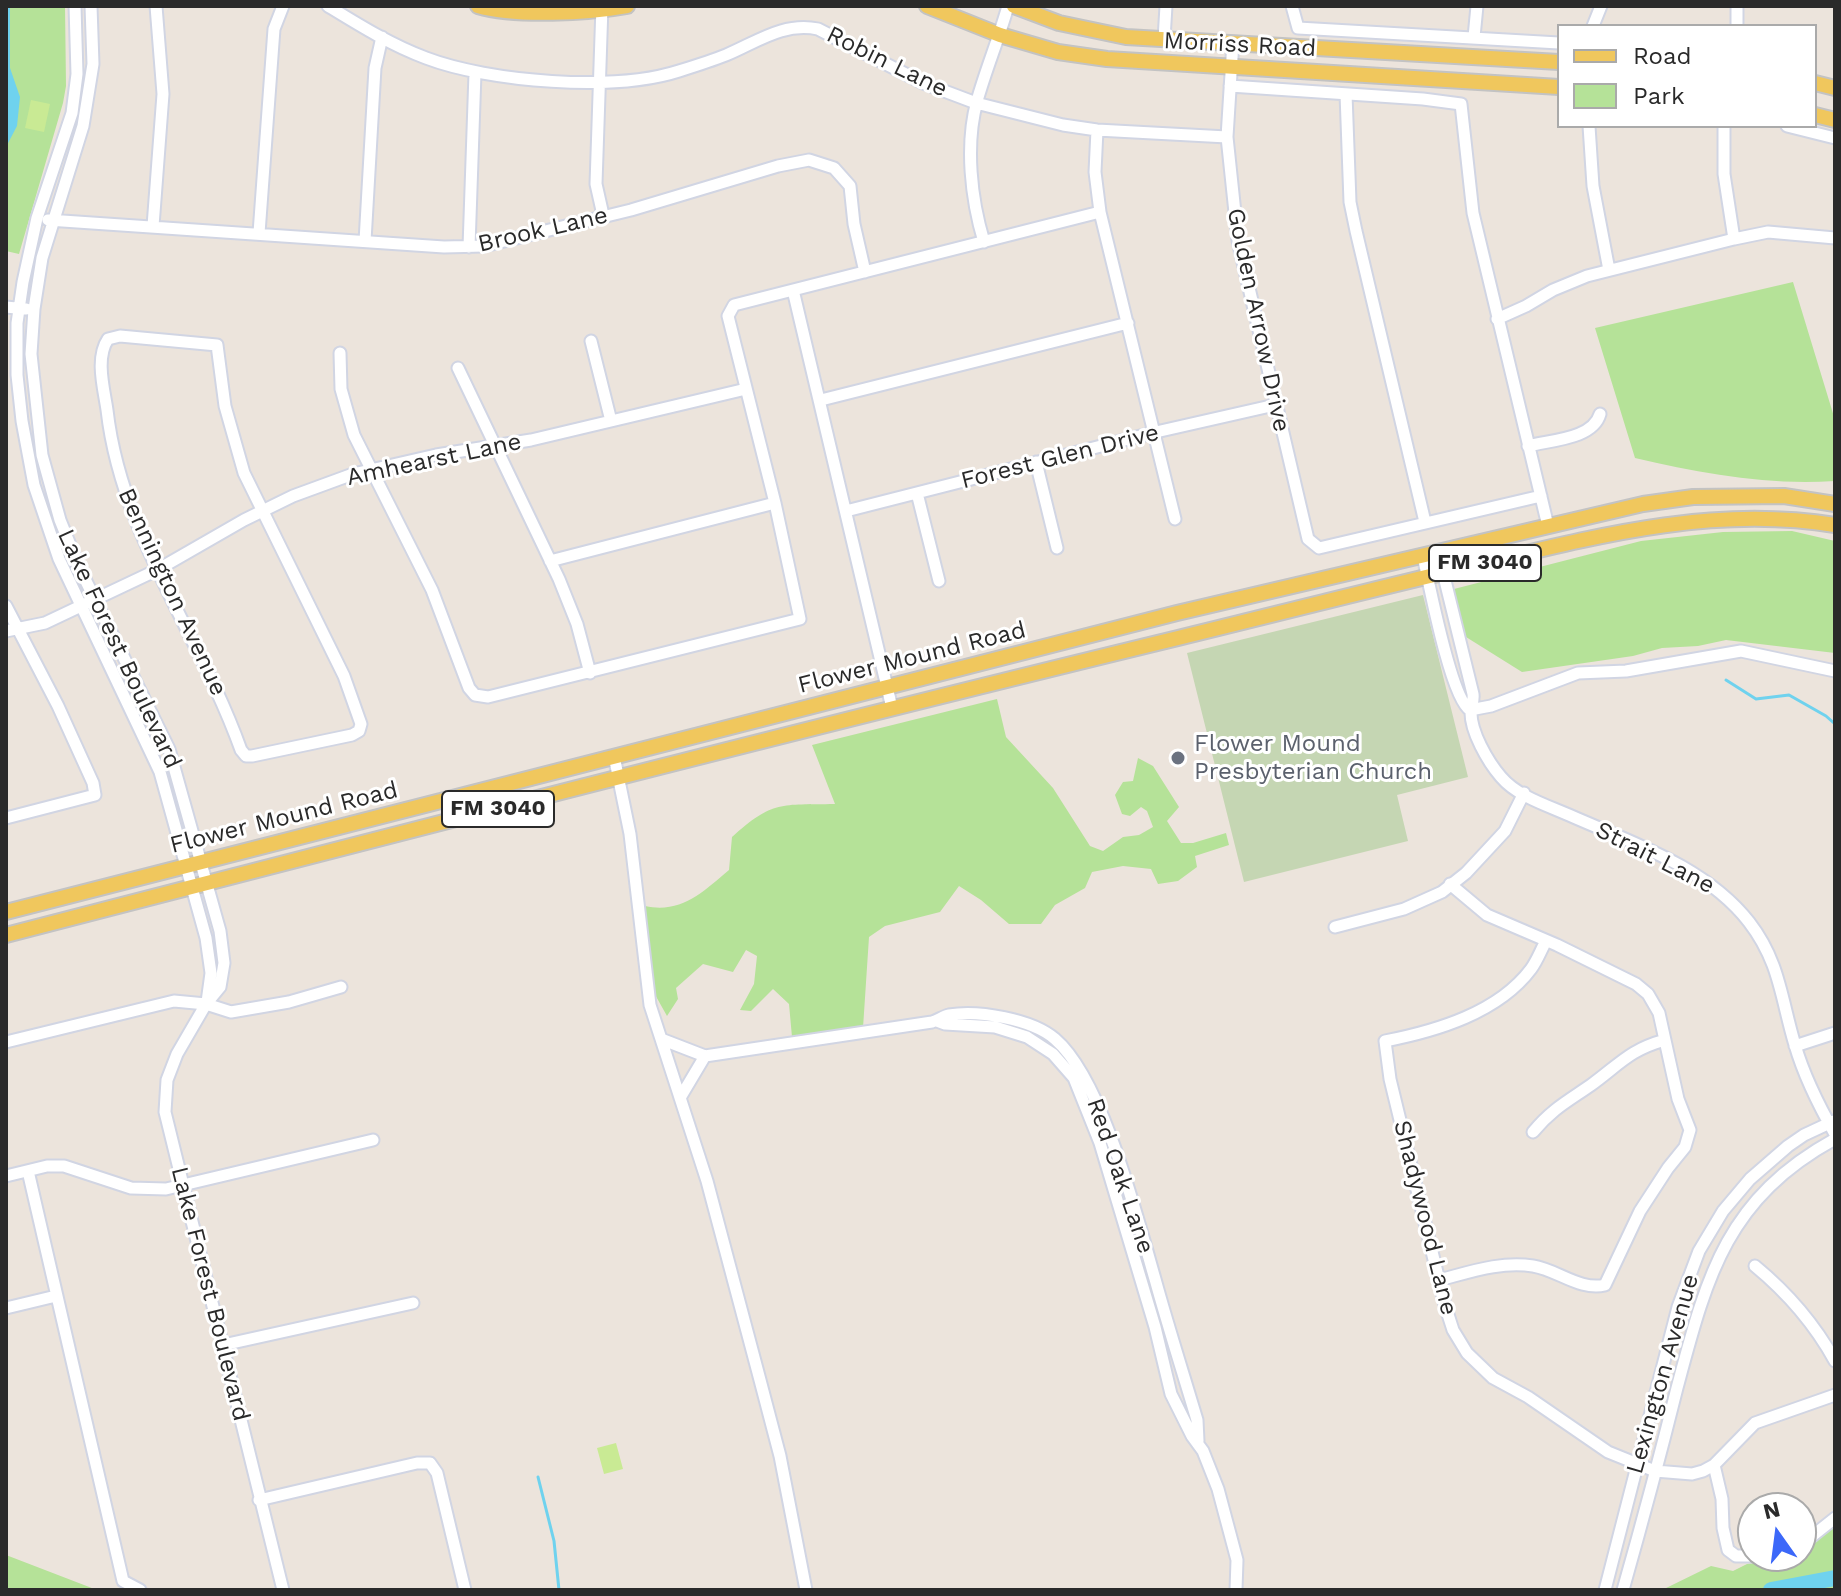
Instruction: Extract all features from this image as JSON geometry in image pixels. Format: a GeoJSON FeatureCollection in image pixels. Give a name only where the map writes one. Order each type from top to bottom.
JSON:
{"type":"FeatureCollection","features":[{"type":"Feature","properties":{"kind":"main road"},"geometry":{"type":"LineString","coordinates":[[478,6],[516,11],[627,6]]}},
{"type":"Feature","properties":{"kind":"main road","name":"Morriss Road"},"geometry":{"type":"LineString","coordinates":[[927,6],[1000,35],[1082,56],[1557,87]]}},
{"type":"Feature","properties":{"kind":"main road","name":"Morriss Road"},"geometry":{"type":"LineString","coordinates":[[1011,6],[1059,23],[1126,37],[1557,62]]}},
{"type":"Feature","properties":{"kind":"main road","name":"Flower Mound Road"},"geometry":{"type":"LineString","coordinates":[[6,912],[1177,613],[1643,504],[1693,497],[1784,496],[1835,504]]}},
{"type":"Feature","properties":{"kind":"main road","name":"Flower Mound Road"},"geometry":{"type":"LineString","coordinates":[[6,935],[892,708],[1599,536],[1698,520],[1791,518],[1835,525]]}},
{"type":"Feature","properties":{"kind":"main road"},"geometry":{"type":"LineString","coordinates":[[1177,613],[1183,636]]}},
{"type":"Feature","properties":{"kind":"street","name":"Lake Forest Boulevard"},"geometry":{"type":"LineString","coordinates":[[75,6],[77,74],[72,113],[37,218],[20,308],[16,341],[17,375],[28,457],[51,538],[157,764],[193,887],[210,959],[206,1004]]}},
{"type":"Feature","properties":{"kind":"street","name":"Lake Forest Boulevard"},"geometry":{"type":"LineString","coordinates":[[91,6],[93,64],[83,126],[42,258],[34,309],[31,354],[33,390],[45,466],[63,528],[162,733],[220,931],[224,963],[220,987],[206,1004],[177,1054],[167,1080],[165,1112],[283,1590]]}},
{"type":"Feature","properties":{"kind":"street"},"geometry":{"type":"LineString","coordinates":[[153,226],[163,94],[156,6]]}},
{"type":"Feature","properties":{"kind":"street"},"geometry":{"type":"LineString","coordinates":[[259,233],[274,29],[283,6]]}},
{"type":"Feature","properties":{"kind":"street","name":"Robin Lane"},"geometry":{"type":"LineString","coordinates":[[328,6],[423,57],[475,73],[545,81],[648,79],[726,55],[774,31],[804,26],[818,29],[923,83],[976,103],[1063,125],[1097,130],[1227,137]]}},
{"type":"Feature","properties":{"kind":"street"},"geometry":{"type":"LineString","coordinates":[[984,242],[975,213],[971,150],[976,103],[1011,6]]}},
{"type":"Feature","properties":{"kind":"street"},"geometry":{"type":"LineString","coordinates":[[1164,39],[1166,6]]}},
{"type":"Feature","properties":{"kind":"street"},"geometry":{"type":"LineString","coordinates":[[1292,6],[1298,28],[1557,43]]}},
{"type":"Feature","properties":{"kind":"street"},"geometry":{"type":"LineString","coordinates":[[1474,37],[1477,6]]}},
{"type":"Feature","properties":{"kind":"street"},"geometry":{"type":"LineString","coordinates":[[602,8],[596,184],[603,215]]}},
{"type":"Feature","properties":{"kind":"street"},"geometry":{"type":"LineString","coordinates":[[365,241],[375,68],[382,37]]}},
{"type":"Feature","properties":{"kind":"street","name":"Golden Arrow Drive"},"geometry":{"type":"LineString","coordinates":[[1233,42],[1227,137],[1243,272],[1308,539],[1319,548],[1425,522]]}},
{"type":"Feature","properties":{"kind":"street"},"geometry":{"type":"LineString","coordinates":[[469,247],[475,73]]}},
{"type":"Feature","properties":{"kind":"street"},"geometry":{"type":"LineString","coordinates":[[1230,86],[1461,104],[1473,213],[1548,526]]}},
{"type":"Feature","properties":{"kind":"street"},"geometry":{"type":"LineString","coordinates":[[1346,94],[1350,202],[1425,522],[1541,496]]}},
{"type":"Feature","properties":{"kind":"street"},"geometry":{"type":"LineString","coordinates":[[1589,128],[1593,186],[1609,270]]}},
{"type":"Feature","properties":{"kind":"street"},"geometry":{"type":"LineString","coordinates":[[1724,128],[1724,174],[1734,239]]}},
{"type":"Feature","properties":{"kind":"street"},"geometry":{"type":"LineString","coordinates":[[1795,128],[1835,138]]}},
{"type":"Feature","properties":{"kind":"street"},"geometry":{"type":"LineString","coordinates":[[1097,130],[1095,172],[1100,212],[1175,519]]}},
{"type":"Feature","properties":{"kind":"street","name":"Brook Lane"},"geometry":{"type":"LineString","coordinates":[[37,218],[365,241],[484,246],[631,210],[778,166],[809,160],[834,168],[850,186],[854,224],[865,272]]}},
{"type":"Feature","properties":{"kind":"street"},"geometry":{"type":"LineString","coordinates":[[340,353],[343,401],[354,435],[432,590],[469,688],[475,695],[488,697],[800,619],[775,503],[728,316],[734,305],[1100,212]]}},
{"type":"Feature","properties":{"kind":"street"},"geometry":{"type":"LineString","coordinates":[[1497,319],[1569,282],[1734,239],[1768,232],[1835,238]]}},
{"type":"Feature","properties":{"kind":"street"},"geometry":{"type":"LineString","coordinates":[[793,290],[892,708]]}},
{"type":"Feature","properties":{"kind":"street"},"geometry":{"type":"LineString","coordinates":[[6,307],[34,309]]}},
{"type":"Feature","properties":{"kind":"street"},"geometry":{"type":"LineString","coordinates":[[821,400],[1128,323]]}},
{"type":"Feature","properties":{"kind":"street","name":"Bennington Avenue"},"geometry":{"type":"LineString","coordinates":[[120,336],[217,345],[225,406],[235,449],[262,512],[344,676],[359,713],[359,731],[246,756],[157,570],[125,497],[103,395],[103,346],[108,339],[120,336]]}},
{"type":"Feature","properties":{"kind":"street"},"geometry":{"type":"LineString","coordinates":[[591,341],[611,421]]}},
{"type":"Feature","properties":{"kind":"street"},"geometry":{"type":"LineString","coordinates":[[458,368],[550,561],[577,624],[590,673]]}},
{"type":"Feature","properties":{"kind":"street","name":"Amhearst Lane"},"geometry":{"type":"LineString","coordinates":[[11,631],[45,623],[96,600],[293,496],[370,469],[496,446],[746,389]]}},
{"type":"Feature","properties":{"kind":"street","name":"Forest Glen Drive"},"geometry":{"type":"LineString","coordinates":[[846,511],[1275,405]]}},
{"type":"Feature","properties":{"kind":"street"},"geometry":{"type":"LineString","coordinates":[[1528,446],[1588,430],[1597,423],[1600,414]]}},
{"type":"Feature","properties":{"kind":"street"},"geometry":{"type":"LineString","coordinates":[[1036,462],[1057,548]]}},
{"type":"Feature","properties":{"kind":"street"},"geometry":{"type":"LineString","coordinates":[[917,493],[939,581]]}},
{"type":"Feature","properties":{"kind":"street"},"geometry":{"type":"LineString","coordinates":[[550,561],[775,503]]}},
{"type":"Feature","properties":{"kind":"street","name":"Strait Lane"},"geometry":{"type":"LineString","coordinates":[[1438,552],[1473,694],[1474,703],[1470,710]]}},
{"type":"Feature","properties":{"kind":"street","name":"Strait Lane"},"geometry":{"type":"LineString","coordinates":[[1423,556],[1453,681],[1463,705],[1470,710],[1476,732],[1499,775],[1524,793],[1668,859],[1716,887],[1749,922],[1768,950],[1778,972],[1795,1046],[1833,1129]]}},
{"type":"Feature","properties":{"kind":"street"},"geometry":{"type":"LineString","coordinates":[[6,606],[11,631],[58,706],[93,783],[95,795],[6,818]]}},
{"type":"Feature","properties":{"kind":"street"},"geometry":{"type":"LineString","coordinates":[[1470,710],[1504,701],[1578,673],[1626,671],[1741,651],[1835,671]]}},
{"type":"Feature","properties":{"kind":"street"},"geometry":{"type":"LineString","coordinates":[[614,756],[636,873],[650,1005],[707,1181],[775,1435],[806,1590]]}},
{"type":"Feature","properties":{"kind":"street"},"geometry":{"type":"LineString","coordinates":[[1335,927],[1404,909],[1442,892],[1466,873],[1505,831],[1524,793]]}},
{"type":"Feature","properties":{"kind":"street"},"geometry":{"type":"LineString","coordinates":[[1439,1280],[1490,1267],[1524,1265],[1549,1270],[1591,1288],[1605,1285],[1640,1211],[1685,1147],[1690,1130],[1678,1099],[1654,1002],[1636,984],[1487,915],[1450,884]]}},
{"type":"Feature","properties":{"kind":"street","name":"Shadywood Lane"},"geometry":{"type":"LineString","coordinates":[[1546,941],[1531,969],[1513,988],[1487,1005],[1441,1026],[1385,1041],[1390,1079],[1453,1330],[1475,1362],[1493,1378],[1528,1397],[1608,1452],[1655,1471],[1692,1474],[1714,1465]]}},
{"type":"Feature","properties":{"kind":"street"},"geometry":{"type":"LineString","coordinates":[[6,1042],[174,1001],[206,1004],[231,1012],[258,1009],[341,987]]}},
{"type":"Feature","properties":{"kind":"street","name":"Red Oak Lane"},"geometry":{"type":"LineString","coordinates":[[661,1039],[705,1056],[937,1021],[995,1027],[1027,1037],[1053,1054],[1074,1078],[1100,1143],[1155,1327],[1171,1394],[1192,1436],[1198,1441],[1232,1534],[1238,1571],[1236,1590]]}},
{"type":"Feature","properties":{"kind":"street"},"geometry":{"type":"LineString","coordinates":[[1795,1046],[1835,1033]]}},
{"type":"Feature","properties":{"kind":"street"},"geometry":{"type":"LineString","coordinates":[[1533,1132],[1549,1112],[1593,1083],[1628,1054],[1665,1040]]}},
{"type":"Feature","properties":{"kind":"street"},"geometry":{"type":"LineString","coordinates":[[680,1098],[705,1056]]}},
{"type":"Feature","properties":{"kind":"street","name":"Lexington Avenue"},"geometry":{"type":"LineString","coordinates":[[1605,1590],[1678,1307],[1699,1251],[1723,1211],[1750,1179],[1788,1146],[1833,1129]]}},
{"type":"Feature","properties":{"kind":"street","name":"Lexington Avenue"},"geometry":{"type":"LineString","coordinates":[[1623,1590],[1692,1326],[1721,1250],[1751,1205],[1833,1129]]}},
{"type":"Feature","properties":{"kind":"street"},"geometry":{"type":"LineString","coordinates":[[6,1176],[47,1166],[64,1166],[106,1181],[147,1190],[183,1185],[373,1140]]}},
{"type":"Feature","properties":{"kind":"street"},"geometry":{"type":"LineString","coordinates":[[28,1171],[123,1581],[140,1590]]}},
{"type":"Feature","properties":{"kind":"street"},"geometry":{"type":"LineString","coordinates":[[1755,1266],[1800,1308],[1835,1361]]}},
{"type":"Feature","properties":{"kind":"street"},"geometry":{"type":"LineString","coordinates":[[6,1308],[56,1296]]}},
{"type":"Feature","properties":{"kind":"street"},"geometry":{"type":"LineString","coordinates":[[223,1345],[413,1303]]}},
{"type":"Feature","properties":{"kind":"street"},"geometry":{"type":"LineString","coordinates":[[1737,1556],[1728,1550],[1714,1465],[1755,1423],[1835,1395]]}},
{"type":"Feature","properties":{"kind":"street"},"geometry":{"type":"LineString","coordinates":[[259,1500],[417,1463],[430,1463],[437,1473],[465,1590]]}},
{"type":"Feature","properties":{"kind":"street"},"geometry":{"type":"LineString","coordinates":[[1817,1532],[1835,1518]]}},
{"type":"Feature","properties":{"kind":"green space"},"geometry":{"type":"Polygon","coordinates":[[[6,6],[65,6],[66,86],[63,103],[19,254],[6,251],[6,6]]]}},
{"type":"Feature","properties":{"kind":"green space"},"geometry":{"type":"Polygon","coordinates":[[[31,100],[50,104],[44,132],[25,128],[31,100]]]}},
{"type":"Feature","properties":{"kind":"green space"},"geometry":{"type":"Polygon","coordinates":[[[1793,282],[1835,420],[1835,481],[1785,482],[1734,477],[1635,458],[1595,328],[1793,282]]]}},
{"type":"Feature","properties":{"kind":"green space"},"geometry":{"type":"Polygon","coordinates":[[[1792,531],[1835,541],[1835,653],[1726,640],[1522,672],[1466,637],[1454,589],[1641,541],[1723,532],[1792,531]]]}},
{"type":"Feature","properties":{"kind":"green space"},"geometry":{"type":"Polygon","coordinates":[[[1423,595],[1468,777],[1397,795],[1408,841],[1244,882],[1187,653],[1423,595]]]}},
{"type":"Feature","properties":{"kind":"green space"},"geometry":{"type":"Polygon","coordinates":[[[997,699],[1006,737],[1053,788],[1090,846],[1103,851],[1123,837],[1139,835],[1153,827],[1147,811],[1141,807],[1130,816],[1122,814],[1115,795],[1123,782],[1133,781],[1138,758],[1153,766],[1179,807],[1167,821],[1181,843],[1193,843],[1226,833],[1229,845],[1195,856],[1197,867],[1178,881],[1158,884],[1151,869],[1123,866],[1092,872],[1085,888],[1055,905],[1041,924],[1009,924],[959,886],[940,912],[885,926],[869,937],[863,1028],[792,1037],[789,1004],[773,989],[751,1011],[740,1010],[754,984],[757,956],[746,950],[733,972],[703,964],[676,988],[678,999],[667,1016],[653,991],[645,906],[658,908],[681,904],[710,886],[729,870],[732,837],[758,816],[789,805],[835,804],[812,745],[997,699]]]}},
{"type":"Feature","properties":{"kind":"green space"},"geometry":{"type":"Polygon","coordinates":[[[616,1443],[623,1469],[604,1474],[597,1448],[616,1443]]]}},
{"type":"Feature","properties":{"kind":"green space"},"geometry":{"type":"Polygon","coordinates":[[[1835,1526],[1835,1590],[1662,1590],[1711,1566],[1733,1571],[1737,1569],[1737,1572],[1817,1572],[1817,1539],[1835,1526]]]}},
{"type":"Feature","properties":{"kind":"green space"},"geometry":{"type":"Polygon","coordinates":[[[6,1555],[97,1590],[6,1590],[6,1555]]]}},
{"type":"Feature","properties":{"kind":"water"},"geometry":{"type":"Polygon","coordinates":[[[6,6],[10,6],[10,68],[20,97],[17,126],[6,147],[6,6]]]}},
{"type":"Feature","properties":{"kind":"waterway"},"geometry":{"type":"LineString","coordinates":[[1726,680],[1756,699],[1789,695],[1835,724]]}},
{"type":"Feature","properties":{"kind":"waterway"},"geometry":{"type":"LineString","coordinates":[[538,1477],[554,1541],[559,1590]]}},
{"type":"Feature","properties":{"kind":"waterway"},"geometry":{"type":"LineString","coordinates":[[1771,1590],[1835,1578]]}},
{"type":"Feature","properties":{"kind":"place","name":"Flower Mound Presbyterian Church"},"geometry":{"type":"Point","coordinates":[1178,758]}}]}
